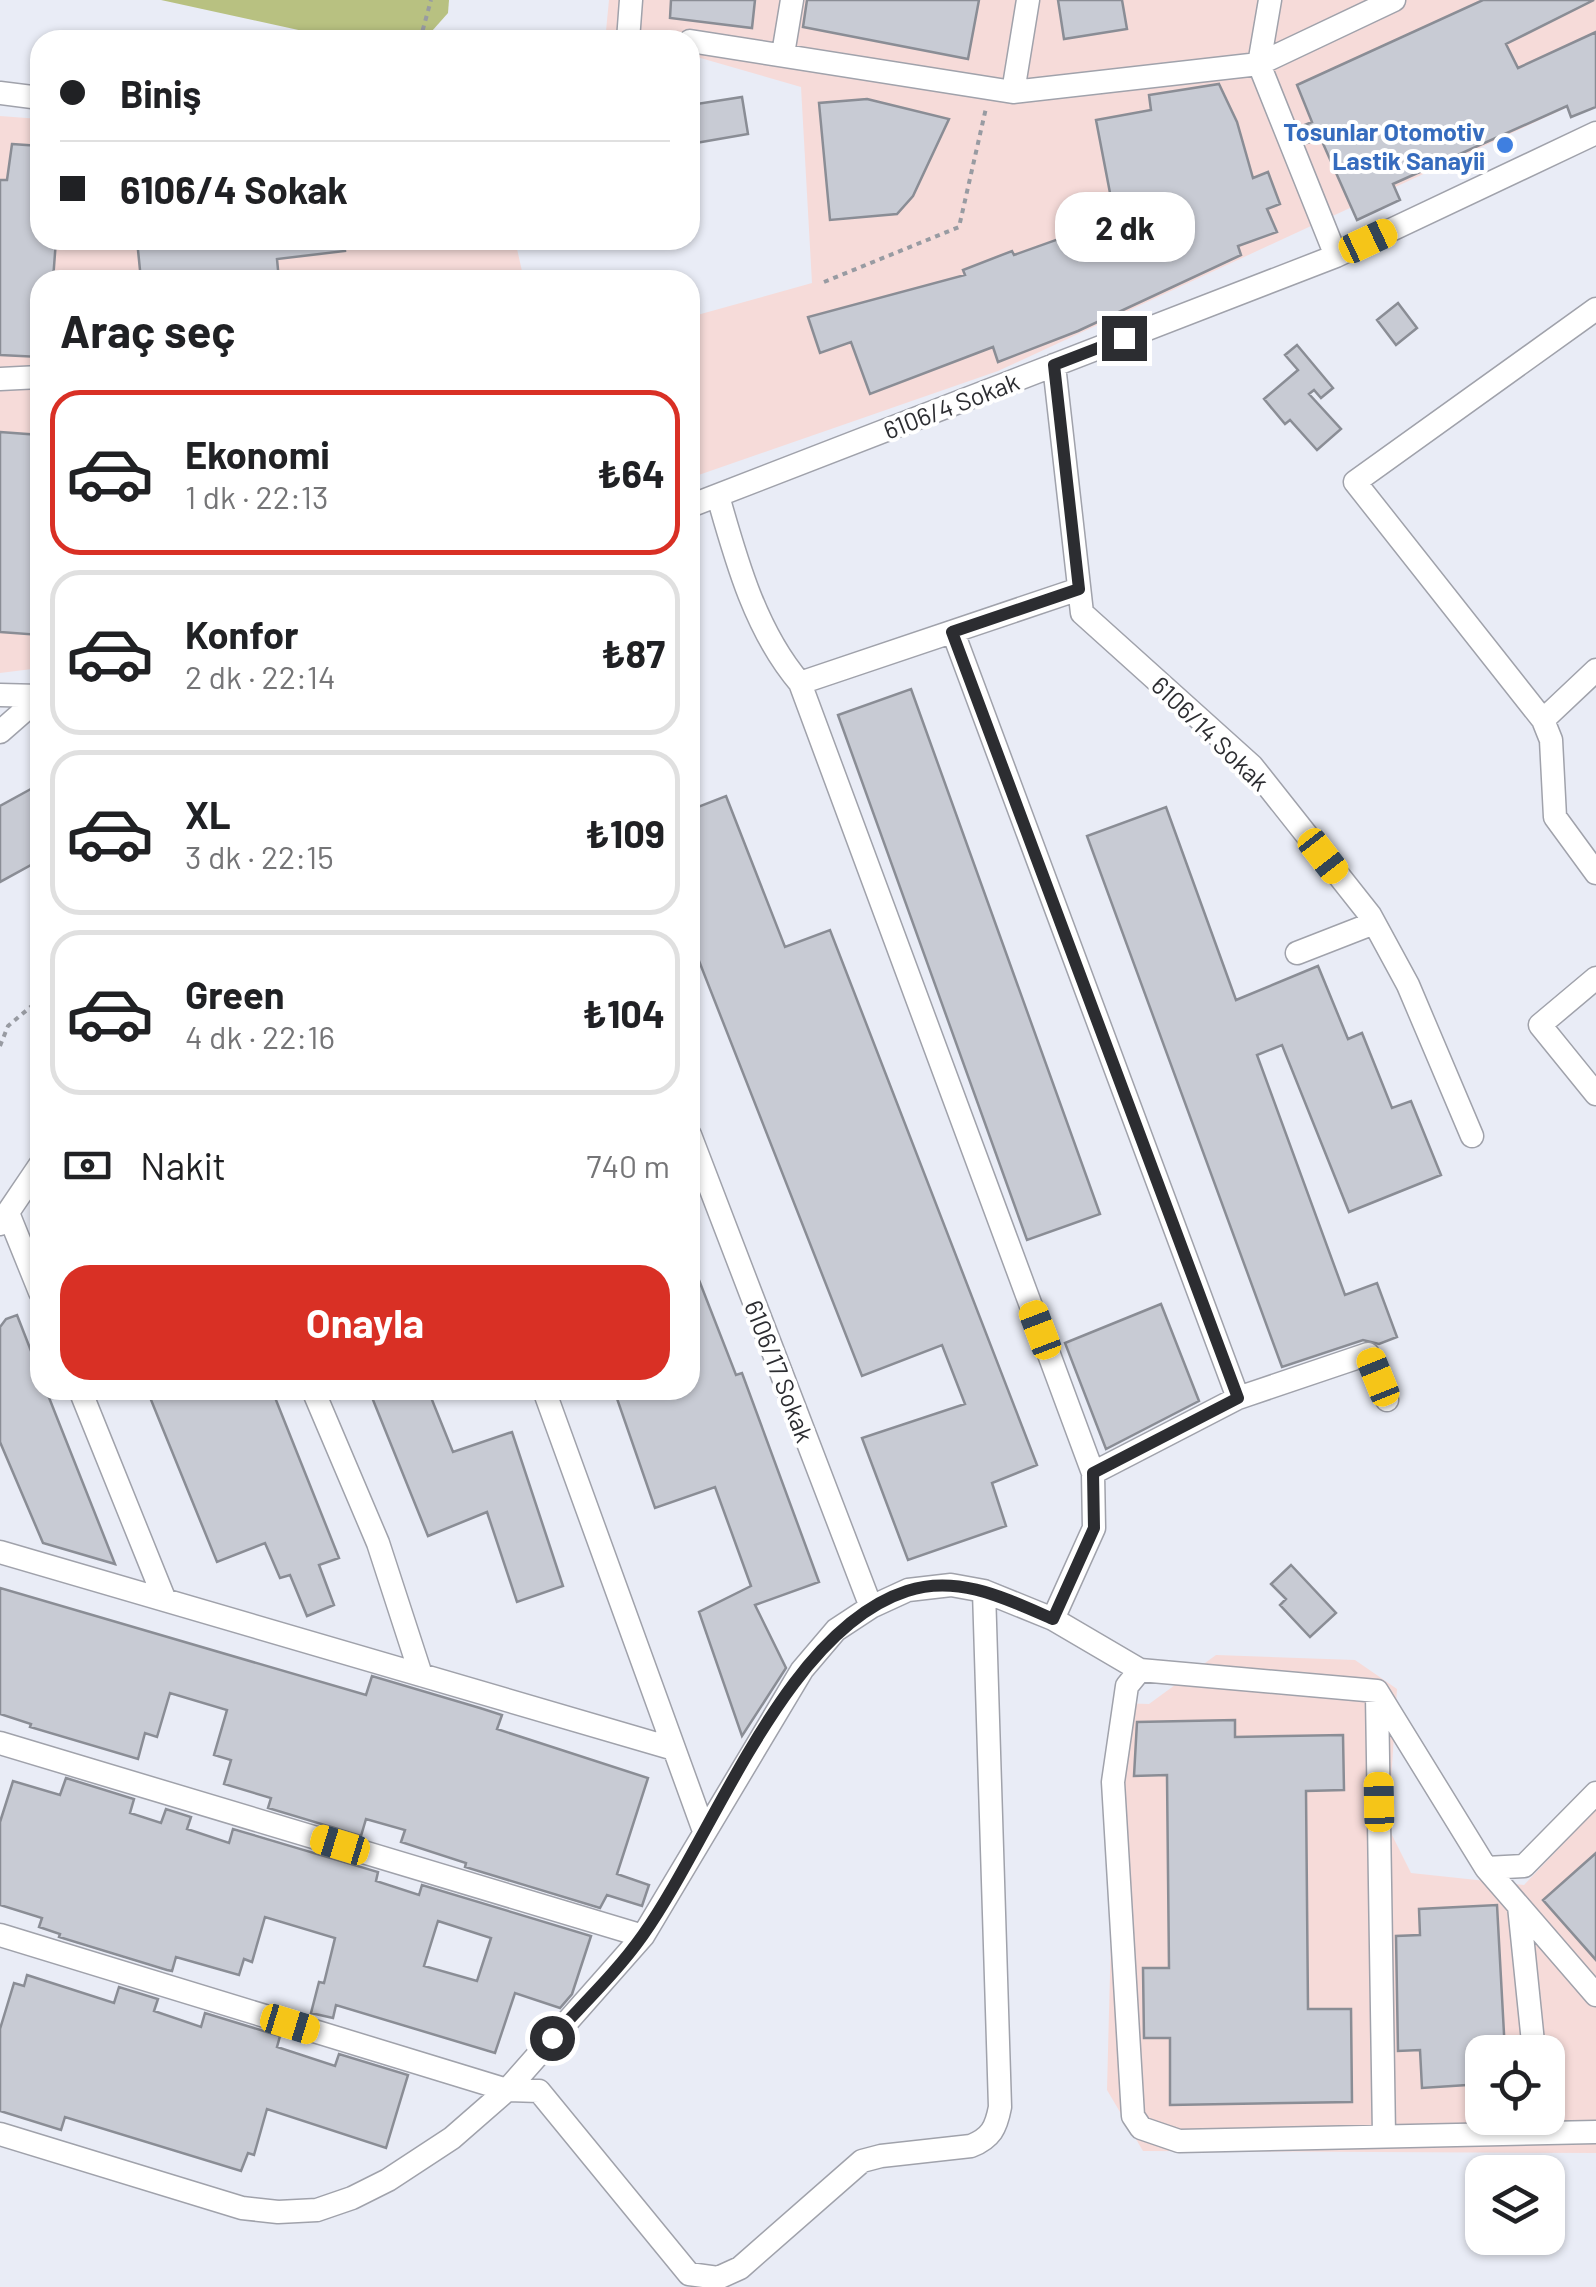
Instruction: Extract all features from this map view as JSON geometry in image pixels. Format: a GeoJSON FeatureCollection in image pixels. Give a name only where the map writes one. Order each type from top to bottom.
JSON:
{"type":"FeatureCollection","features":[{"type":"Feature","properties":{"kind":"street"},"geometry":{"type":"LineString","coordinates":[[629,30],[632,0]]}},
{"type":"Feature","properties":{"kind":"street"},"geometry":{"type":"LineString","coordinates":[[783,54],[792,0]]}},
{"type":"Feature","properties":{"kind":"street"},"geometry":{"type":"LineString","coordinates":[[1002,91],[1028,0]]}},
{"type":"Feature","properties":{"kind":"street"},"geometry":{"type":"LineString","coordinates":[[1270,0],[1259,64],[1336,256]]}},
{"type":"Feature","properties":{"kind":"street"},"geometry":{"type":"LineString","coordinates":[[700,42],[1002,91],[1259,64],[1394,0]]}},
{"type":"Feature","properties":{"kind":"street"},"geometry":{"type":"LineString","coordinates":[[0,93],[30,97]]}},
{"type":"Feature","properties":{"kind":"street","name":"6106/4 Sokak"},"geometry":{"type":"LineString","coordinates":[[700,502],[1336,256],[1596,133]]}},
{"type":"Feature","properties":{"kind":"street"},"geometry":{"type":"LineString","coordinates":[[1596,309],[1355,482],[1544,720],[1551,740],[1555,816],[1596,873]]}},
{"type":"Feature","properties":{"kind":"street","name":"6106/14 Sokak"},"geometry":{"type":"LineString","coordinates":[[1054,365],[1082,613],[1252,766],[1374,923],[1408,985],[1472,1136]]}},
{"type":"Feature","properties":{"kind":"street"},"geometry":{"type":"LineString","coordinates":[[0,378],[30,377]]}},
{"type":"Feature","properties":{"kind":"street"},"geometry":{"type":"LineString","coordinates":[[718,496],[758,611],[782,663],[800,683],[1093,1473],[1094,1528],[1053,1619]]}},
{"type":"Feature","properties":{"kind":"street"},"geometry":{"type":"LineString","coordinates":[[800,683],[1079,589]]}},
{"type":"Feature","properties":{"kind":"street"},"geometry":{"type":"LineString","coordinates":[[952,632],[1238,1398]]}},
{"type":"Feature","properties":{"kind":"street"},"geometry":{"type":"LineString","coordinates":[[1544,720],[1596,670]]}},
{"type":"Feature","properties":{"kind":"street"},"geometry":{"type":"LineString","coordinates":[[0,696],[30,696]]}},
{"type":"Feature","properties":{"kind":"street"},"geometry":{"type":"LineString","coordinates":[[0,732],[30,705]]}},
{"type":"Feature","properties":{"kind":"street"},"geometry":{"type":"LineString","coordinates":[[1297,953],[1374,923]]}},
{"type":"Feature","properties":{"kind":"street"},"geometry":{"type":"LineString","coordinates":[[1596,978],[1540,1026],[1596,1094]]}},
{"type":"Feature","properties":{"kind":"street","name":"6106/17 Sokak"},"geometry":{"type":"LineString","coordinates":[[700,1160],[871,1607]]}},
{"type":"Feature","properties":{"kind":"street"},"geometry":{"type":"LineString","coordinates":[[30,1180],[4,1219],[30,1272]]}},
{"type":"Feature","properties":{"kind":"street"},"geometry":{"type":"LineString","coordinates":[[1093,1473],[1238,1398],[1368,1354],[1388,1400]]}},
{"type":"Feature","properties":{"kind":"street"},"geometry":{"type":"LineString","coordinates":[[84,1400],[164,1598]]}},
{"type":"Feature","properties":{"kind":"street"},"geometry":{"type":"LineString","coordinates":[[317,1400],[378,1543],[422,1676]]}},
{"type":"Feature","properties":{"kind":"street"},"geometry":{"type":"LineString","coordinates":[[548,1400],[704,1830]]}},
{"type":"Feature","properties":{"kind":"street"},"geometry":{"type":"LineString","coordinates":[[0,1552],[674,1749]]}},
{"type":"Feature","properties":{"kind":"street"},"geometry":{"type":"LineString","coordinates":[[0,2134],[242,2208],[278,2212],[317,2210],[388,2180],[452,2138],[507,2090],[643,1936],[802,1670],[836,1630],[871,1607],[908,1590],[951,1585],[984,1591],[1053,1619],[1140,1670],[1377,1691]]}},
{"type":"Feature","properties":{"kind":"street"},"geometry":{"type":"LineString","coordinates":[[0,1936],[507,2090],[539,2091],[689,2274],[708,2279],[740,2268],[862,2161],[971,2146],[990,2135],[1000,2108],[984,1591]]}},
{"type":"Feature","properties":{"kind":"street"},"geometry":{"type":"LineString","coordinates":[[1140,1670],[1128,1686],[1113,1782],[1133,2116],[1141,2128],[1180,2141],[1465,2129]]}},
{"type":"Feature","properties":{"kind":"street"},"geometry":{"type":"LineString","coordinates":[[1377,1691],[1486,1868],[1596,1995]]}},
{"type":"Feature","properties":{"kind":"street"},"geometry":{"type":"LineString","coordinates":[[1377,1691],[1384,2135]]}},
{"type":"Feature","properties":{"kind":"street"},"geometry":{"type":"LineString","coordinates":[[0,1743],[643,1936]]}},
{"type":"Feature","properties":{"kind":"street"},"geometry":{"type":"LineString","coordinates":[[1486,1868],[1524,1866],[1596,1793]]}},
{"type":"Feature","properties":{"kind":"street"},"geometry":{"type":"LineString","coordinates":[[1519,1906],[1532,2035]]}},
{"type":"Feature","properties":{"kind":"street"},"geometry":{"type":"LineString","coordinates":[[1565,2127],[1596,2132]]}},
{"type":"Feature","properties":{"kind":"path"},"geometry":{"type":"LineString","coordinates":[[423,30],[431,0]]}},
{"type":"Feature","properties":{"kind":"path"},"geometry":{"type":"LineString","coordinates":[[824,282],[959,227],[1002,91]]}},
{"type":"Feature","properties":{"kind":"path"},"geometry":{"type":"LineString","coordinates":[[0,1046],[8,1026],[30,1007]]}},
{"type":"Feature","properties":{"kind":"shaded area"},"geometry":{"type":"Polygon","coordinates":[[[609,0],[1596,0],[1596,94],[998,371],[700,475],[700,314],[812,283],[801,87],[700,58],[700,30],[606,30],[609,0]]]}},
{"type":"Feature","properties":{"kind":"shaded area"},"geometry":{"type":"Polygon","coordinates":[[[0,116],[30,118],[30,250],[517,250],[522,270],[30,270],[30,669],[0,673],[0,116]]]}},
{"type":"Feature","properties":{"kind":"shaded area"},"geometry":{"type":"Polygon","coordinates":[[[1216,1655],[1355,1660],[1397,1689],[1388,1827],[1411,1873],[1524,1885],[1596,1809],[1596,2153],[1143,2151],[1107,2090],[1117,1703],[1149,1704],[1216,1655]]]}},
{"type":"Feature","properties":{"kind":"green space"},"geometry":{"type":"Polygon","coordinates":[[[161,0],[449,0],[448,13],[433,30],[298,30],[161,0]]]}},
{"type":"Feature","properties":{"kind":"building"},"geometry":{"type":"Polygon","coordinates":[[[671,0],[755,0],[752,28],[670,18],[671,0]]]}},
{"type":"Feature","properties":{"kind":"building"},"geometry":{"type":"Polygon","coordinates":[[[807,0],[979,0],[968,59],[803,27],[807,0]]]}},
{"type":"Feature","properties":{"kind":"building"},"geometry":{"type":"Polygon","coordinates":[[[1058,0],[1122,0],[1127,29],[1064,39],[1058,0]]]}},
{"type":"Feature","properties":{"kind":"building"},"geometry":{"type":"Polygon","coordinates":[[[1483,0],[1594,0],[1506,44],[1518,68],[1596,32],[1596,107],[1571,117],[1567,106],[1393,184],[1400,200],[1357,220],[1321,139],[1307,143],[1300,127],[1312,122],[1297,85],[1483,0]]]}},
{"type":"Feature","properties":{"kind":"building"},"geometry":{"type":"Polygon","coordinates":[[[1219,84],[1237,122],[1253,178],[1268,172],[1280,204],[1267,209],[1277,232],[1238,246],[1241,255],[1078,331],[998,362],[993,347],[870,394],[851,342],[820,353],[808,317],[965,275],[963,270],[1012,251],[1014,255],[1115,219],[1096,120],[1151,110],[1149,95],[1219,84]]]}},
{"type":"Feature","properties":{"kind":"building"},"geometry":{"type":"Polygon","coordinates":[[[742,97],[748,134],[700,142],[700,103],[742,97]]]}},
{"type":"Feature","properties":{"kind":"building"},"geometry":{"type":"Polygon","coordinates":[[[867,99],[949,119],[913,196],[897,214],[830,220],[819,103],[867,99]]]}},
{"type":"Feature","properties":{"kind":"building"},"geometry":{"type":"Polygon","coordinates":[[[12,144],[30,145],[30,250],[55,250],[54,270],[30,270],[30,356],[0,355],[0,180],[7,180],[12,144]]]}},
{"type":"Feature","properties":{"kind":"building"},"geometry":{"type":"Polygon","coordinates":[[[138,250],[345,250],[277,259],[278,270],[140,270],[138,250]]]}},
{"type":"Feature","properties":{"kind":"building"},"geometry":{"type":"Polygon","coordinates":[[[1398,303],[1417,328],[1396,345],[1377,320],[1398,303]]]}},
{"type":"Feature","properties":{"kind":"building"},"geometry":{"type":"Polygon","coordinates":[[[1297,345],[1333,388],[1321,398],[1314,390],[1309,394],[1341,429],[1317,450],[1290,420],[1285,424],[1264,399],[1298,370],[1285,355],[1297,345]]]}},
{"type":"Feature","properties":{"kind":"building"},"geometry":{"type":"Polygon","coordinates":[[[0,432],[30,434],[30,634],[0,632],[0,432]]]}},
{"type":"Feature","properties":{"kind":"building"},"geometry":{"type":"Polygon","coordinates":[[[911,689],[1100,1214],[1027,1240],[838,715],[911,689]]]}},
{"type":"Feature","properties":{"kind":"building"},"geometry":{"type":"Polygon","coordinates":[[[30,790],[30,866],[0,882],[0,806],[30,790]]]}},
{"type":"Feature","properties":{"kind":"building"},"geometry":{"type":"Polygon","coordinates":[[[726,796],[785,947],[830,930],[1037,1465],[992,1483],[1006,1526],[908,1560],[862,1438],[965,1404],[942,1345],[862,1376],[700,963],[700,806],[726,796]]]}},
{"type":"Feature","properties":{"kind":"building"},"geometry":{"type":"Polygon","coordinates":[[[1166,807],[1236,1000],[1318,966],[1348,1039],[1362,1033],[1392,1108],[1411,1101],[1441,1175],[1349,1212],[1282,1045],[1257,1055],[1345,1295],[1377,1283],[1397,1337],[1379,1344],[1363,1340],[1282,1367],[1087,836],[1166,807]]]}},
{"type":"Feature","properties":{"kind":"building"},"geometry":{"type":"Polygon","coordinates":[[[700,1283],[736,1375],[742,1373],[819,1582],[755,1605],[786,1668],[742,1736],[699,1612],[751,1586],[715,1487],[655,1508],[617,1400],[700,1400],[700,1283]]]}},
{"type":"Feature","properties":{"kind":"building"},"geometry":{"type":"Polygon","coordinates":[[[1161,1304],[1199,1401],[1106,1449],[1065,1343],[1161,1304]]]}},
{"type":"Feature","properties":{"kind":"building"},"geometry":{"type":"Polygon","coordinates":[[[17,1315],[30,1348],[30,1400],[50,1400],[115,1564],[43,1543],[0,1442],[0,1327],[6,1319],[17,1315]]]}},
{"type":"Feature","properties":{"kind":"building"},"geometry":{"type":"Polygon","coordinates":[[[151,1400],[276,1400],[339,1558],[319,1565],[334,1605],[307,1616],[290,1575],[280,1578],[265,1543],[217,1562],[151,1400]]]}},
{"type":"Feature","properties":{"kind":"building"},"geometry":{"type":"Polygon","coordinates":[[[373,1400],[432,1400],[453,1452],[512,1432],[563,1586],[517,1602],[487,1512],[428,1536],[373,1400]]]}},
{"type":"Feature","properties":{"kind":"building"},"geometry":{"type":"Polygon","coordinates":[[[1291,1565],[1336,1613],[1310,1637],[1280,1605],[1286,1599],[1271,1584],[1291,1565]]]}},
{"type":"Feature","properties":{"kind":"building"},"geometry":{"type":"Polygon","coordinates":[[[0,1588],[366,1695],[372,1676],[502,1715],[497,1729],[648,1778],[617,1874],[649,1885],[642,1906],[607,1895],[600,1908],[465,1867],[466,1863],[401,1842],[405,1830],[366,1819],[361,1836],[268,1808],[271,1798],[224,1784],[231,1760],[214,1755],[227,1710],[170,1693],[157,1737],[145,1733],[138,1759],[30,1727],[31,1724],[0,1714],[0,1588]]]}},
{"type":"Feature","properties":{"kind":"building"},"geometry":{"type":"Polygon","coordinates":[[[1235,1720],[1235,1737],[1343,1735],[1344,1790],[1306,1791],[1308,2009],[1351,2009],[1352,2102],[1170,2105],[1170,2038],[1144,2038],[1143,1968],[1169,1968],[1167,1775],[1134,1776],[1137,1722],[1235,1720]]]}},
{"type":"Feature","properties":{"kind":"building"},"geometry":{"type":"Polygon","coordinates":[[[66,1778],[134,1799],[130,1813],[161,1823],[166,1809],[191,1817],[187,1829],[229,1843],[233,1829],[378,1872],[376,1881],[419,1895],[422,1885],[591,1936],[572,1994],[560,2008],[515,1993],[495,2053],[336,2005],[333,2018],[311,2013],[319,1982],[324,1983],[335,1938],[265,1917],[252,1962],[244,1959],[239,1975],[176,1957],[172,1971],[59,1937],[60,1934],[39,1927],[42,1918],[0,1905],[0,1822],[13,1781],[60,1795],[66,1778]],[[438,1921],[424,1966],[477,1981],[491,1938],[438,1921]]]}},
{"type":"Feature","properties":{"kind":"building"},"geometry":{"type":"Polygon","coordinates":[[[1596,1853],[1596,1960],[1543,1900],[1596,1853]]]}},
{"type":"Feature","properties":{"kind":"building"},"geometry":{"type":"Polygon","coordinates":[[[1497,1905],[1504,2035],[1465,2035],[1465,2085],[1422,2088],[1420,2050],[1398,2051],[1396,1936],[1420,1935],[1419,1909],[1497,1905]]]}},
{"type":"Feature","properties":{"kind":"building"},"geometry":{"type":"Polygon","coordinates":[[[27,1975],[114,2003],[119,1987],[158,1999],[154,2011],[201,2027],[205,2013],[280,2036],[277,2047],[335,2066],[339,2054],[408,2075],[386,2148],[267,2109],[254,2155],[248,2153],[241,2171],[65,2117],[61,2130],[0,2111],[0,2029],[14,1983],[24,1986],[27,1975]]]}},
{"type":"Feature","properties":{"kind":"place","name":"Tosunlar Otomotiv Lastik Sanayii"},"geometry":{"type":"Point","coordinates":[1505,145]}},
{"type":"Feature","properties":{"kind":"route"},"geometry":{"type":"LineString","coordinates":[[552,2038],[643,1936],[802,1670],[836,1630],[871,1607],[908,1590],[951,1585],[984,1591],[1053,1619],[1094,1528],[1093,1473],[1238,1398],[952,632],[1079,589],[1054,365],[1124,338]]}}]}
